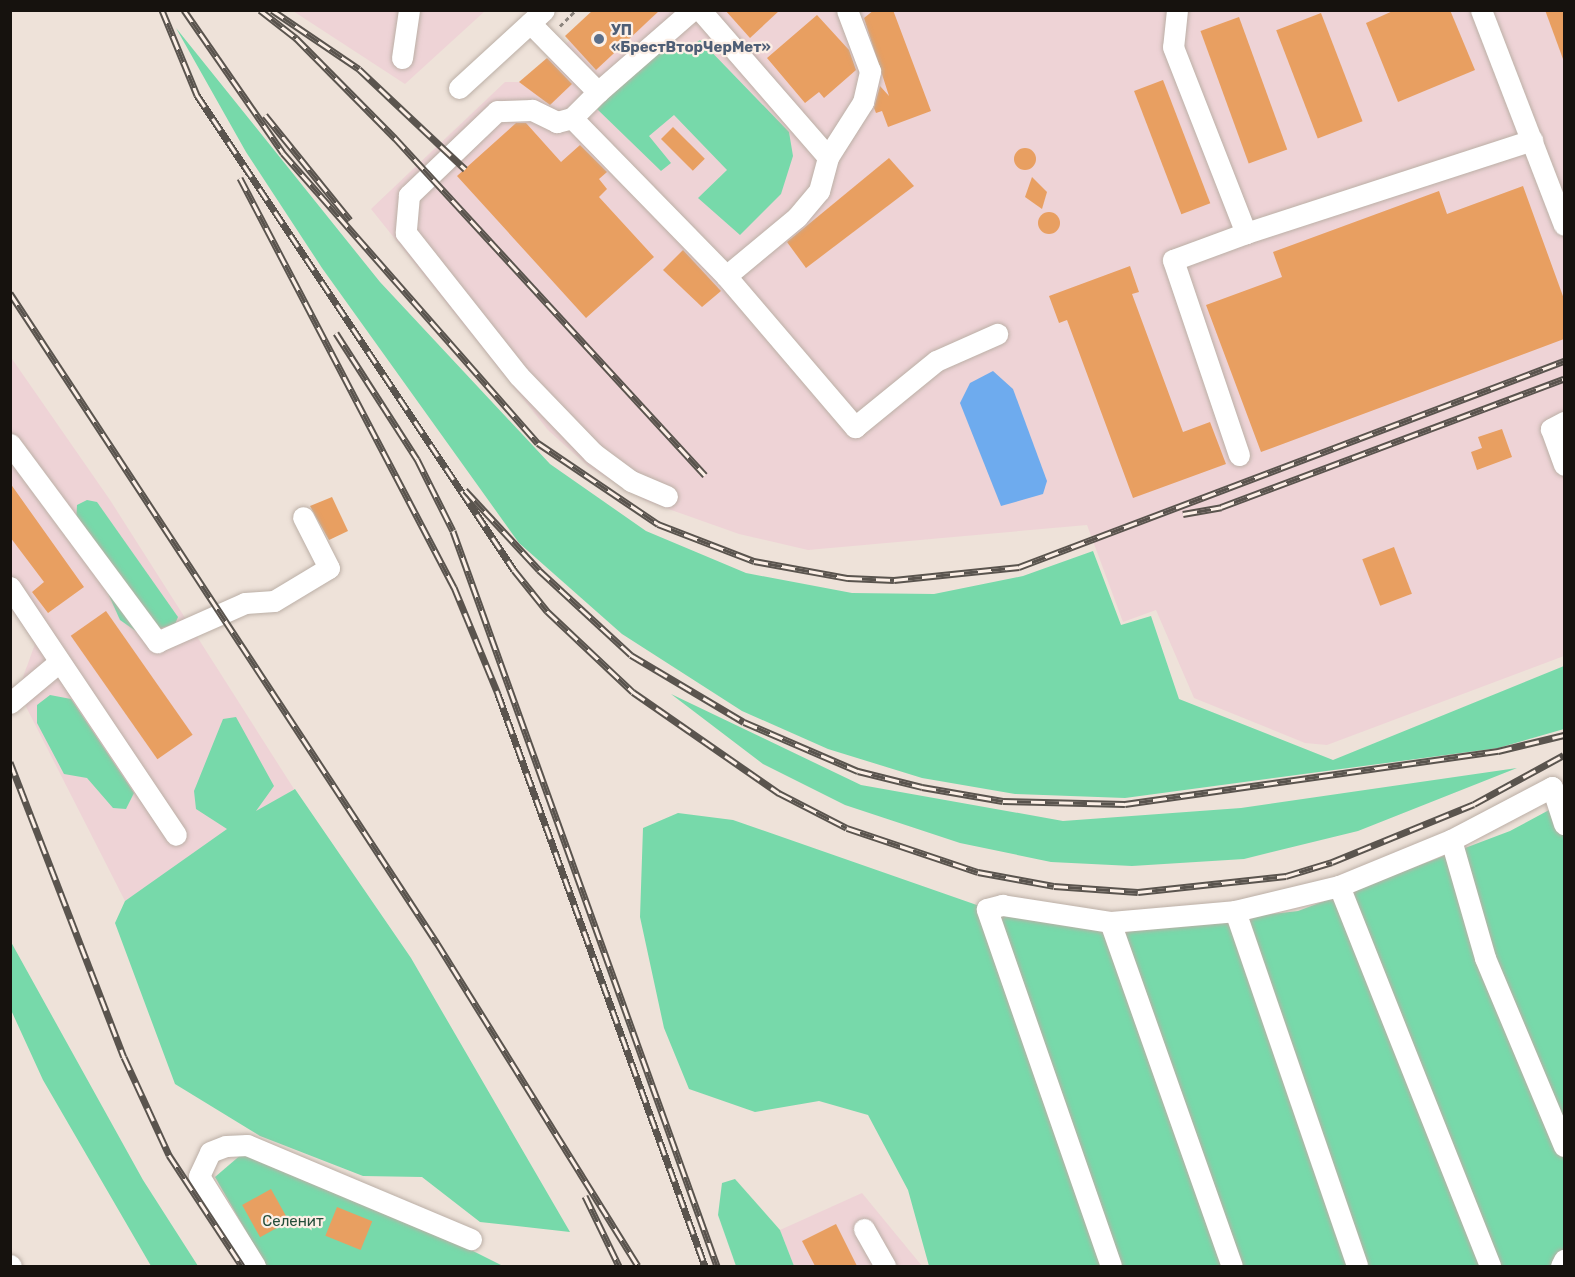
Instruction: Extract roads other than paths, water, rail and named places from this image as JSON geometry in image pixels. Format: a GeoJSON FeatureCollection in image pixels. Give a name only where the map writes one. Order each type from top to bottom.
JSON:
{"type":"FeatureCollection","features":[{"type":"Feature","properties":{"kind":"lane"},"geometry":{"type":"LineString","coordinates":[[402,58],[409,10]]}},
{"type":"Feature","properties":{"kind":"lane"},"geometry":{"type":"LineString","coordinates":[[667,496],[632,481],[593,453],[519,376],[406,233],[409,195],[497,111],[531,110],[557,122],[572,118],[598,92],[692,10]]}},
{"type":"Feature","properties":{"kind":"lane"},"geometry":{"type":"LineString","coordinates":[[700,10],[828,157]]}},
{"type":"Feature","properties":{"kind":"lane"},"geometry":{"type":"LineString","coordinates":[[726,276],[819,192],[828,157],[863,102],[870,71],[847,10]]}},
{"type":"Feature","properties":{"kind":"lane"},"geometry":{"type":"LineString","coordinates":[[1177,10],[1173,48],[1246,233]]}},
{"type":"Feature","properties":{"kind":"lane"},"geometry":{"type":"LineString","coordinates":[[1481,10],[1564,225]]}},
{"type":"Feature","properties":{"kind":"lane"},"geometry":{"type":"LineString","coordinates":[[459,88],[537,17],[598,92]]}},
{"type":"Feature","properties":{"kind":"lane"},"geometry":{"type":"LineString","coordinates":[[572,118],[726,276],[855,427],[936,361],[997,334]]}},
{"type":"Feature","properties":{"kind":"lane"},"geometry":{"type":"LineString","coordinates":[[1239,455],[1173,260],[1246,233],[1532,140]]}},
{"type":"Feature","properties":{"kind":"lane"},"geometry":{"type":"LineString","coordinates":[[1564,422],[1551,429],[1564,465]]}},
{"type":"Feature","properties":{"kind":"lane"},"geometry":{"type":"LineString","coordinates":[[10,444],[157,642],[245,603],[274,601],[329,568],[303,517]]}},
{"type":"Feature","properties":{"kind":"lane"},"geometry":{"type":"LineString","coordinates":[[10,587],[176,835]]}},
{"type":"Feature","properties":{"kind":"lane"},"geometry":{"type":"LineString","coordinates":[[10,703],[21,699],[59,662]]}},
{"type":"Feature","properties":{"kind":"lane"},"geometry":{"type":"LineString","coordinates":[[1111,1266],[987,909],[1002,905],[1110,922],[1235,911],[1339,886],[1451,840],[1558,783],[1564,824]]}},
{"type":"Feature","properties":{"kind":"lane"},"geometry":{"type":"LineString","coordinates":[[1451,840],[1485,958],[1564,1146]]}},
{"type":"Feature","properties":{"kind":"lane"},"geometry":{"type":"LineString","coordinates":[[1339,886],[1490,1266]]}},
{"type":"Feature","properties":{"kind":"lane"},"geometry":{"type":"LineString","coordinates":[[1235,911],[1357,1266]]}},
{"type":"Feature","properties":{"kind":"lane"},"geometry":{"type":"LineString","coordinates":[[1110,922],[1232,1266]]}},
{"type":"Feature","properties":{"kind":"lane"},"geometry":{"type":"LineString","coordinates":[[255,1266],[199,1176],[210,1152],[226,1146],[247,1145],[471,1239]]}},
{"type":"Feature","properties":{"kind":"lane"},"geometry":{"type":"LineString","coordinates":[[864,1229],[885,1266]]}},
{"type":"Feature","properties":{"kind":"lane"},"geometry":{"type":"LineString","coordinates":[[1561,1266],[1564,1260]]}},
{"type":"Feature","properties":{"kind":"water"},"geometry":{"type":"Polygon","coordinates":[[[993,371],[1013,389],[1047,481],[1043,494],[1001,506],[960,403],[970,383],[993,371]]]}},
{"type":"Feature","properties":{"kind":"railway"},"geometry":{"type":"LineString","coordinates":[[162,10],[197,95],[514,570],[547,611],[633,692],[779,793],[847,828],[978,872],[1054,886],[1138,892],[1286,876],[1332,862],[1474,804],[1564,755]]}},
{"type":"Feature","properties":{"kind":"railway"},"geometry":{"type":"LineString","coordinates":[[184,10],[283,153],[538,443],[658,524],[754,561],[848,578],[894,580],[1019,567],[1564,361]]}},
{"type":"Feature","properties":{"kind":"railway"},"geometry":{"type":"LineString","coordinates":[[260,10],[296,38],[395,138],[705,475]]}},
{"type":"Feature","properties":{"kind":"railway"},"geometry":{"type":"LineString","coordinates":[[272,10],[359,69],[465,169]]}},
{"type":"Feature","properties":{"kind":"railway"},"geometry":{"type":"LineString","coordinates":[[265,115],[350,220]]}},
{"type":"Feature","properties":{"kind":"railway"},"geometry":{"type":"LineString","coordinates":[[240,178],[454,587],[498,694],[705,1266]]}},
{"type":"Feature","properties":{"kind":"railway"},"geometry":{"type":"LineString","coordinates":[[10,293],[437,943],[638,1266]]}},
{"type":"Feature","properties":{"kind":"railway"},"geometry":{"type":"LineString","coordinates":[[336,333],[417,459],[453,531],[717,1266]]}},
{"type":"Feature","properties":{"kind":"railway"},"geometry":{"type":"LineString","coordinates":[[1183,514],[1221,507],[1564,379]]}},
{"type":"Feature","properties":{"kind":"railway"},"geometry":{"type":"LineString","coordinates":[[465,490],[539,570],[631,655],[744,722],[858,771],[922,787],[1003,801],[1125,804],[1498,751],[1564,735]]}},
{"type":"Feature","properties":{"kind":"railway"},"geometry":{"type":"LineString","coordinates":[[10,762],[124,1057],[169,1155],[242,1266]]}},
{"type":"Feature","properties":{"kind":"railway"},"geometry":{"type":"LineString","coordinates":[[585,1196],[619,1266]]}},
{"type":"Feature","properties":{"kind":"place","name":"УП «БрестВторЧерМет»"},"geometry":{"type":"Point","coordinates":[599,39]}},
{"type":"Feature","properties":{"kind":"park label","name":"Селенит"},"geometry":{"type":"Point","coordinates":[293,1222]}}]}
